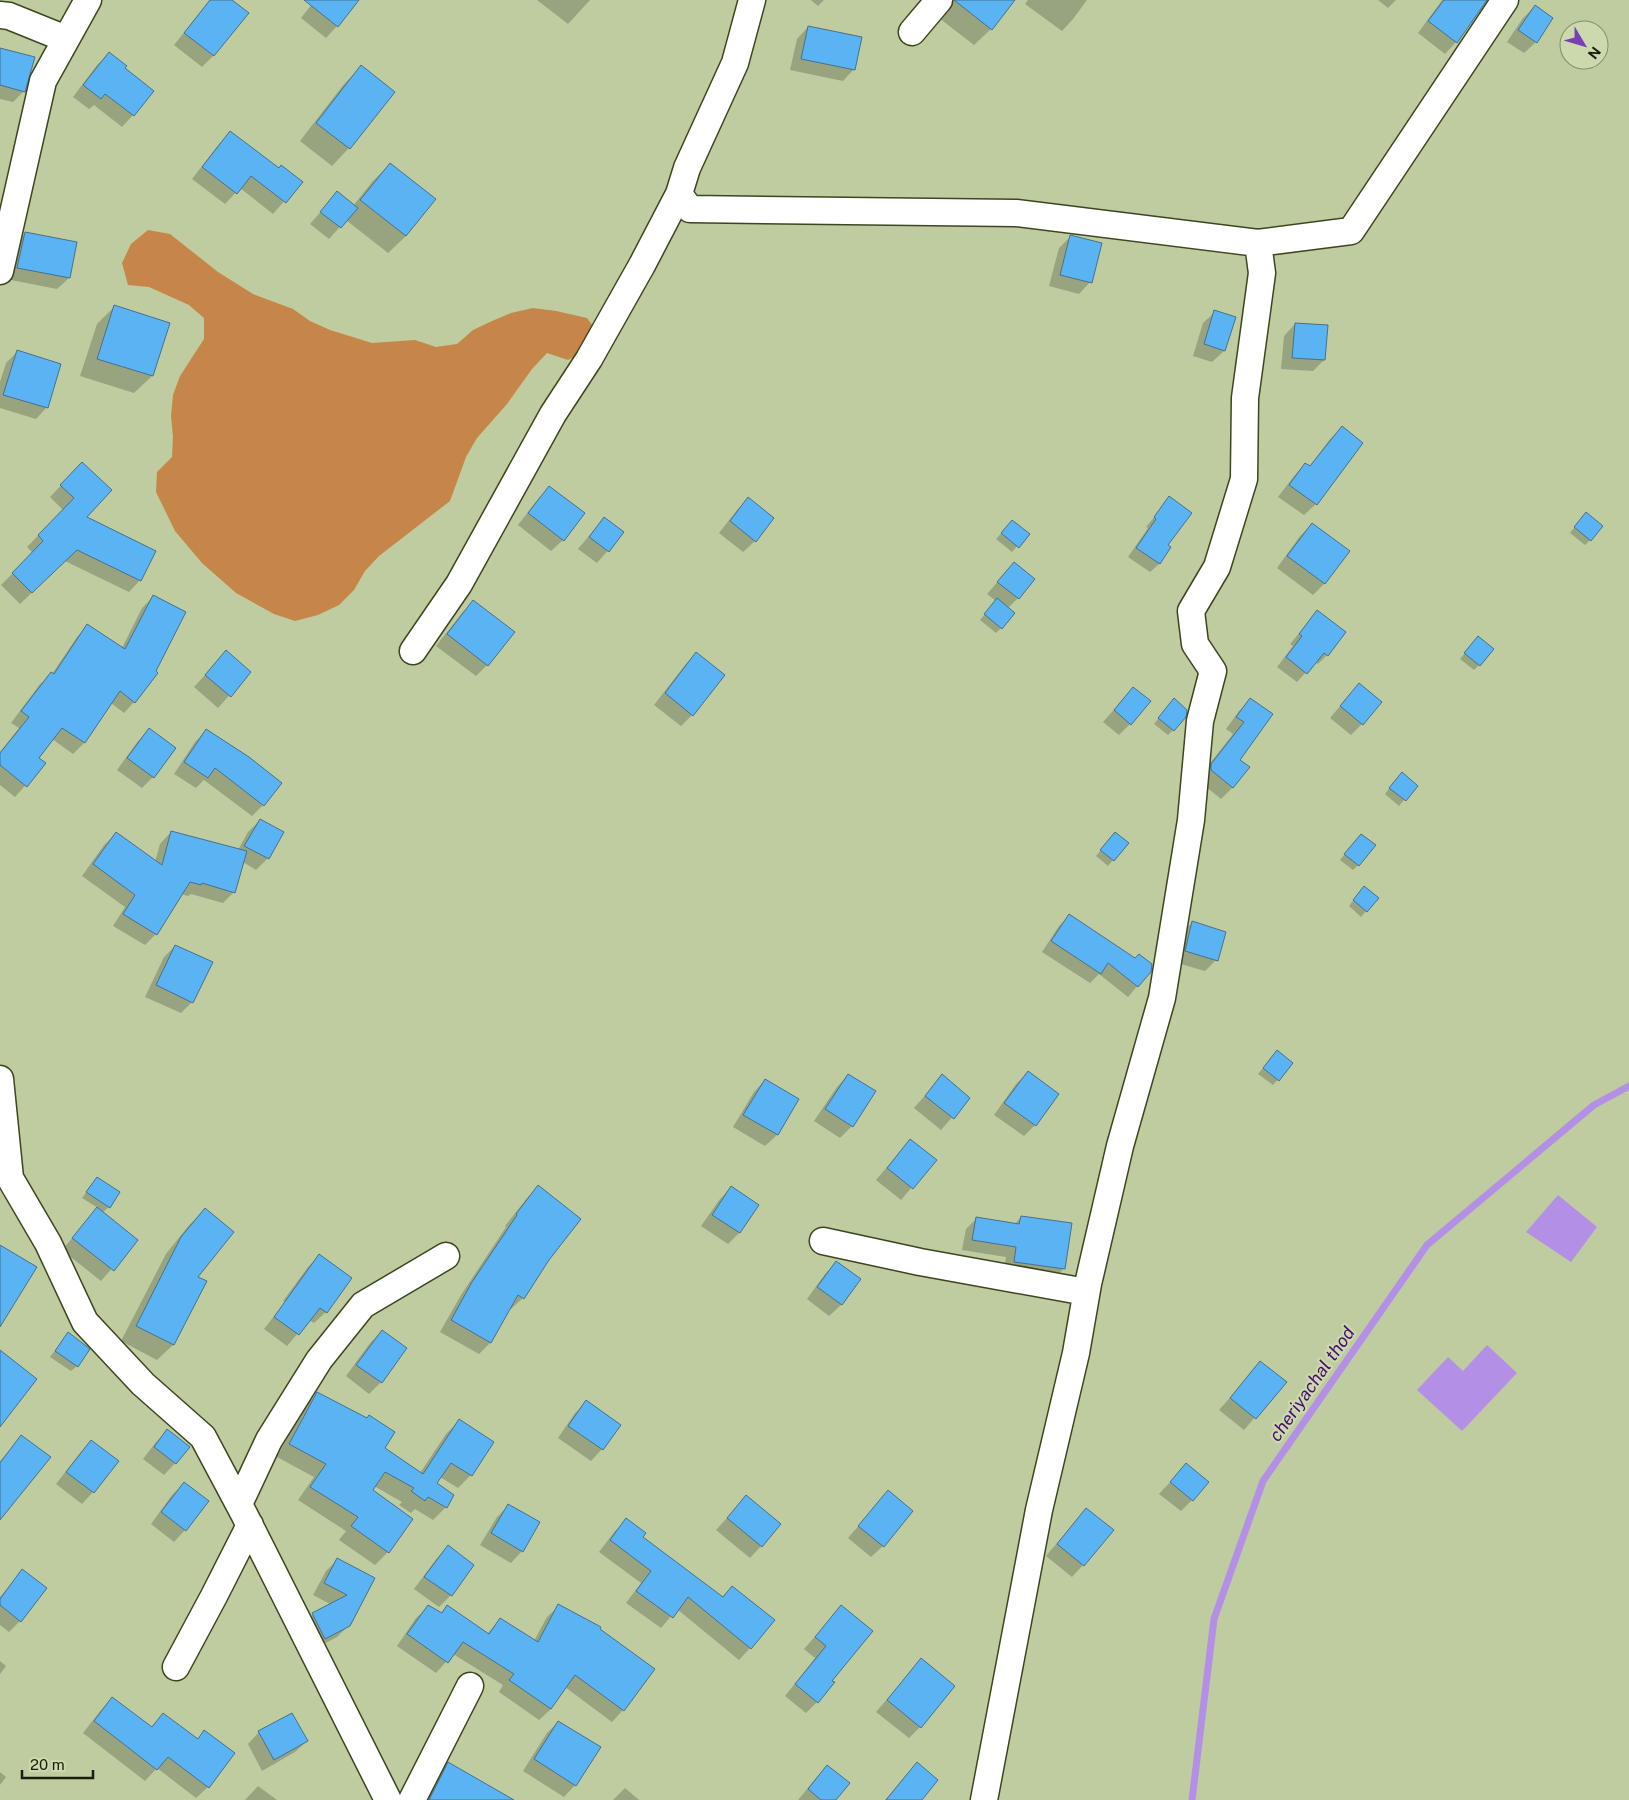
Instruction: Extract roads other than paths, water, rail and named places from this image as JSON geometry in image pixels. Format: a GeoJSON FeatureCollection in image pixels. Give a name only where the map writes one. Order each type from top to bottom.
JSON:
{"type":"FeatureCollection","features":[{"type":"Feature","properties":{"kind":"street"},"geometry":{"type":"LineString","coordinates":[[0,271],[43,81],[88,0]]}},
{"type":"Feature","properties":{"kind":"street"},"geometry":{"type":"LineString","coordinates":[[413,651],[459,584],[553,414],[589,360],[679,194],[687,168],[735,63],[752,0]]}},
{"type":"Feature","properties":{"kind":"street"},"geometry":{"type":"LineString","coordinates":[[912,32],[939,0]]}},
{"type":"Feature","properties":{"kind":"street"},"geometry":{"type":"LineString","coordinates":[[679,194],[690,209],[1016,213],[1258,243],[1351,231],[1505,0]]}},
{"type":"Feature","properties":{"kind":"street"},"geometry":{"type":"LineString","coordinates":[[0,15],[9,16],[66,39]]}},
{"type":"Feature","properties":{"kind":"street"},"geometry":{"type":"LineString","coordinates":[[984,1800],[1039,1510],[1076,1353],[1086,1292],[1120,1146],[1162,998],[1191,820],[1200,721],[1212,671],[1195,644],[1191,612],[1217,567],[1244,479],[1245,398],[1262,273],[1258,243]]}},
{"type":"Feature","properties":{"kind":"street"},"geometry":{"type":"LineString","coordinates":[[0,1079],[5,1186],[48,1243],[85,1322],[143,1384],[203,1437],[244,1514],[388,1800]]}},
{"type":"Feature","properties":{"kind":"street"},"geometry":{"type":"LineString","coordinates":[[823,1240],[920,1262],[1086,1292]]}},
{"type":"Feature","properties":{"kind":"street"},"geometry":{"type":"LineString","coordinates":[[176,1667],[214,1596],[269,1440],[319,1360],[363,1305],[446,1256]]}},
{"type":"Feature","properties":{"kind":"street"},"geometry":{"type":"LineString","coordinates":[[412,1800],[470,1686]]}},
{"type":"Feature","properties":{"kind":"waterway","name":"cheriyachal thod"},"geometry":{"type":"LineString","coordinates":[[1192,1800],[1214,1619],[1263,1481],[1427,1245],[1594,1105],[1629,1086]]}}]}
